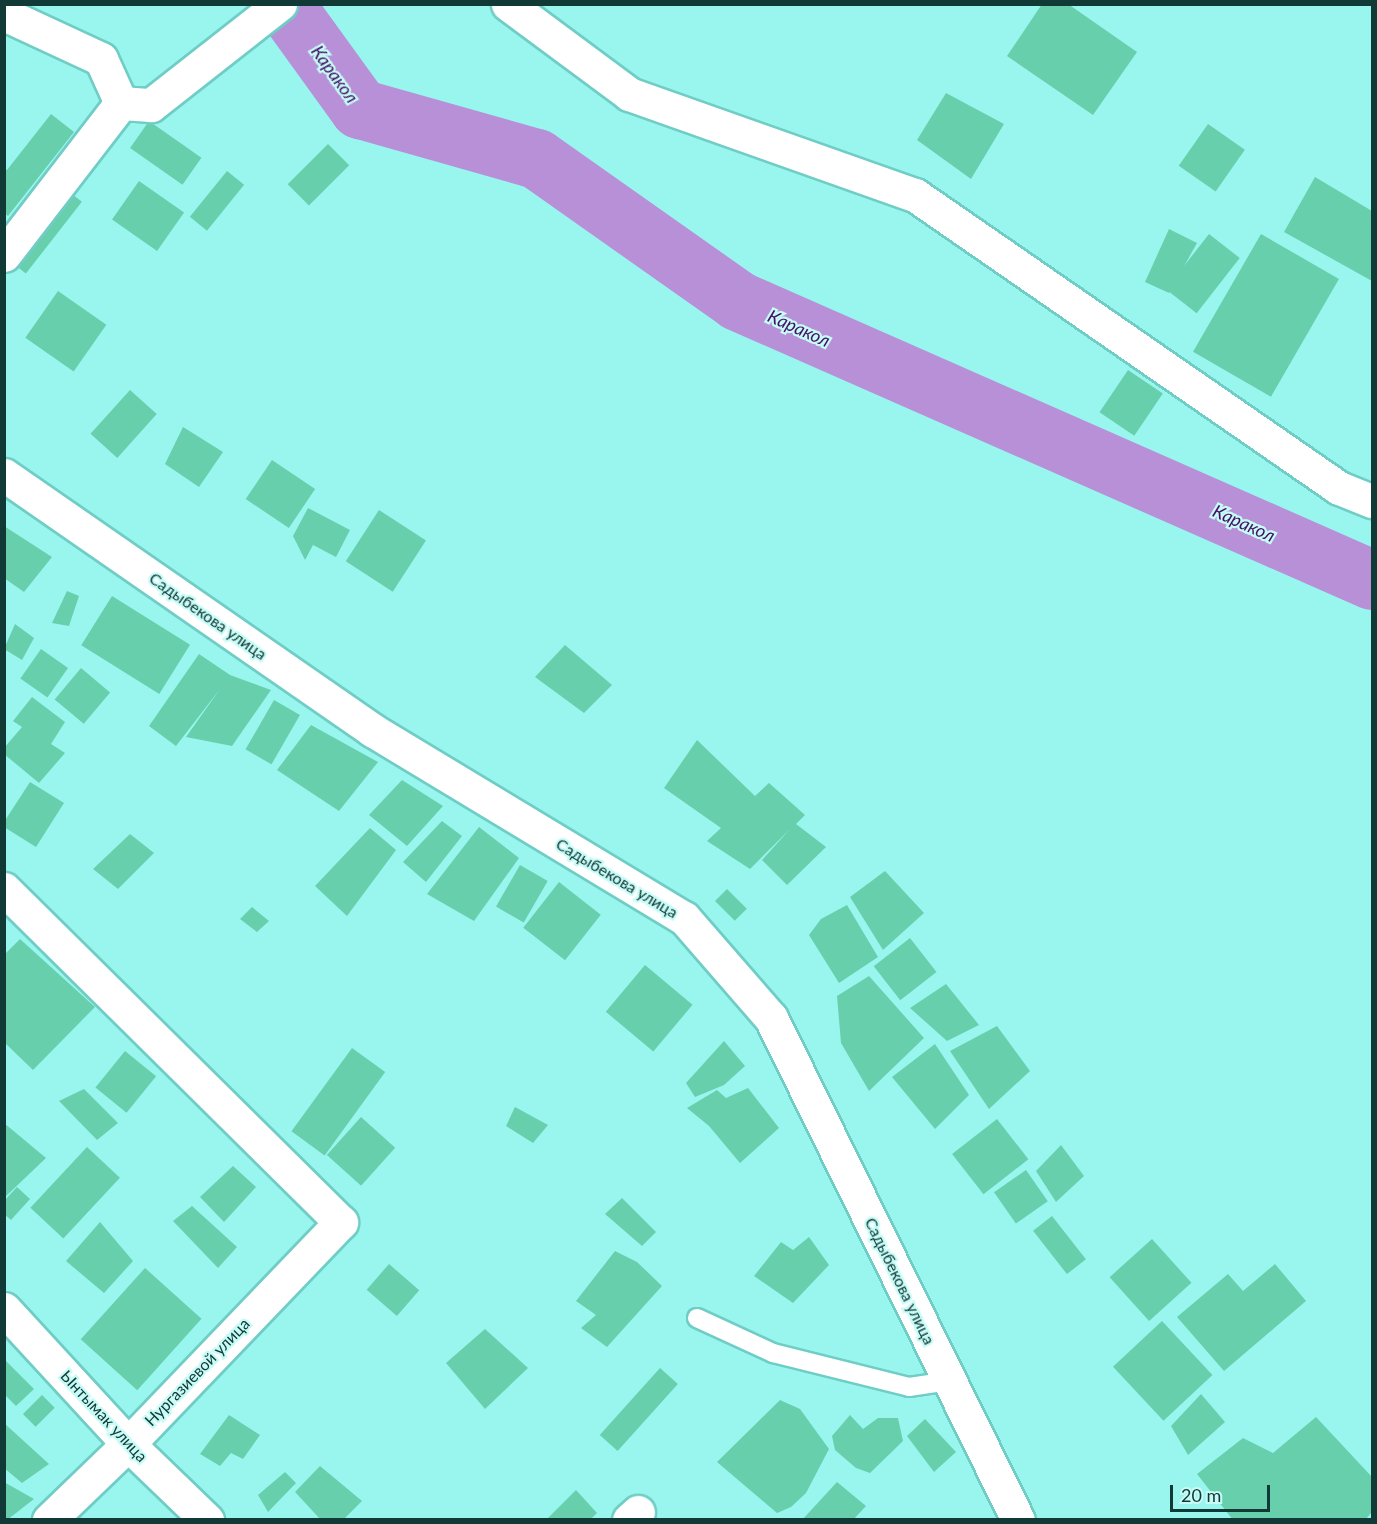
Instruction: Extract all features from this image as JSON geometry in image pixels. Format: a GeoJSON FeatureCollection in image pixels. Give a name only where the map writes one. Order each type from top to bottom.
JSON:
{"type":"FeatureCollection","features":[{"type":"Feature","properties":{"kind":"street"},"geometry":{"type":"LineString","coordinates":[[508,4],[629,94],[915,195],[1340,488],[1372,501]]}},
{"type":"Feature","properties":{"kind":"street"},"geometry":{"type":"LineString","coordinates":[[121,103],[151,105],[276,8]]}},
{"type":"Feature","properties":{"kind":"street"},"geometry":{"type":"LineString","coordinates":[[4,14],[101,59],[121,103]]}},
{"type":"Feature","properties":{"kind":"street"},"geometry":{"type":"LineString","coordinates":[[4,255],[121,103]]}},
{"type":"Feature","properties":{"kind":"street","name":"Садыбекова улица"},"geometry":{"type":"LineString","coordinates":[[5,475],[372,730],[684,918],[771,1018],[1018,1520]]}},
{"type":"Feature","properties":{"kind":"street","name":"Нургазиевой улица"},"geometry":{"type":"LineString","coordinates":[[4,889],[341,1222],[128,1444],[49,1520]]}},
{"type":"Feature","properties":{"kind":"street","name":"Ынтымак улица"},"geometry":{"type":"LineString","coordinates":[[4,1308],[128,1444],[207,1520]]}},
{"type":"Feature","properties":{"kind":"lane"},"geometry":{"type":"LineString","coordinates":[[697,1318],[785,1356],[909,1387],[950,1381]]}},
{"type":"Feature","properties":{"kind":"building"},"geometry":{"type":"Polygon","coordinates":[[[1042,4],[1068,4],[1137,52],[1093,115],[1007,56],[1042,4]]]}},
{"type":"Feature","properties":{"kind":"building"},"geometry":{"type":"Polygon","coordinates":[[[946,93],[1004,124],[971,179],[917,140],[946,93]]]}},
{"type":"Feature","properties":{"kind":"building"},"geometry":{"type":"Polygon","coordinates":[[[51,114],[74,132],[8,216],[4,213],[4,168],[7,170],[51,114]]]}},
{"type":"Feature","properties":{"kind":"building"},"geometry":{"type":"Polygon","coordinates":[[[149,121],[201,158],[182,185],[130,148],[149,121]]]}},
{"type":"Feature","properties":{"kind":"building"},"geometry":{"type":"Polygon","coordinates":[[[1208,124],[1245,150],[1216,192],[1179,166],[1208,124]]]}},
{"type":"Feature","properties":{"kind":"building"},"geometry":{"type":"Polygon","coordinates":[[[328,144],[349,165],[309,206],[288,184],[328,144]]]}},
{"type":"Feature","properties":{"kind":"building"},"geometry":{"type":"Polygon","coordinates":[[[227,171],[244,185],[207,231],[190,217],[227,171]]]}},
{"type":"Feature","properties":{"kind":"building"},"geometry":{"type":"Polygon","coordinates":[[[1315,177],[1372,211],[1372,281],[1284,232],[1315,177]]]}},
{"type":"Feature","properties":{"kind":"building"},"geometry":{"type":"Polygon","coordinates":[[[139,181],[184,213],[157,251],[112,220],[139,181]]]}},
{"type":"Feature","properties":{"kind":"building"},"geometry":{"type":"Polygon","coordinates":[[[63,187],[82,202],[26,273],[7,259],[63,187]]]}},
{"type":"Feature","properties":{"kind":"building"},"geometry":{"type":"Polygon","coordinates":[[[1169,229],[1197,243],[1169,293],[1145,282],[1169,229]]]}},
{"type":"Feature","properties":{"kind":"building"},"geometry":{"type":"Polygon","coordinates":[[[1209,234],[1240,258],[1197,313],[1166,289],[1209,234]]]}},
{"type":"Feature","properties":{"kind":"building"},"geometry":{"type":"Polygon","coordinates":[[[1261,234],[1339,279],[1271,397],[1193,352],[1261,234]]]}},
{"type":"Feature","properties":{"kind":"building"},"geometry":{"type":"Polygon","coordinates":[[[58,291],[106,325],[74,372],[25,338],[58,291]]]}},
{"type":"Feature","properties":{"kind":"building"},"geometry":{"type":"Polygon","coordinates":[[[1128,370],[1163,393],[1134,436],[1099,412],[1128,370]]]}},
{"type":"Feature","properties":{"kind":"building"},"geometry":{"type":"Polygon","coordinates":[[[130,390],[157,414],[117,458],[91,434],[130,390]]]}},
{"type":"Feature","properties":{"kind":"building"},"geometry":{"type":"Polygon","coordinates":[[[183,427],[223,452],[199,487],[165,464],[183,427]]]}},
{"type":"Feature","properties":{"kind":"building"},"geometry":{"type":"Polygon","coordinates":[[[272,460],[315,489],[289,528],[246,499],[272,460]]]}},
{"type":"Feature","properties":{"kind":"building"},"geometry":{"type":"Polygon","coordinates":[[[308,508],[350,530],[336,557],[313,545],[305,560],[293,536],[308,508]]]}},
{"type":"Feature","properties":{"kind":"building"},"geometry":{"type":"Polygon","coordinates":[[[379,510],[426,540],[393,592],[346,561],[379,510]]]}},
{"type":"Feature","properties":{"kind":"building"},"geometry":{"type":"Polygon","coordinates":[[[4,526],[52,557],[24,592],[4,578],[4,526]]]}},
{"type":"Feature","properties":{"kind":"building"},"geometry":{"type":"Polygon","coordinates":[[[67,591],[79,596],[69,626],[52,623],[67,591]]]}},
{"type":"Feature","properties":{"kind":"building"},"geometry":{"type":"Polygon","coordinates":[[[112,596],[190,645],[159,694],[81,645],[112,596]]]}},
{"type":"Feature","properties":{"kind":"building"},"geometry":{"type":"Polygon","coordinates":[[[15,624],[34,638],[22,660],[4,649],[15,624]]]}},
{"type":"Feature","properties":{"kind":"building"},"geometry":{"type":"Polygon","coordinates":[[[565,645],[612,685],[584,713],[535,677],[565,645]]]}},
{"type":"Feature","properties":{"kind":"building"},"geometry":{"type":"Polygon","coordinates":[[[41,649],[68,668],[47,697],[20,678],[41,649]]]}},
{"type":"Feature","properties":{"kind":"building"},"geometry":{"type":"Polygon","coordinates":[[[199,654],[230,675],[271,690],[232,746],[186,737],[220,689],[176,746],[149,726],[199,654]]]}},
{"type":"Feature","properties":{"kind":"building"},"geometry":{"type":"Polygon","coordinates":[[[81,668],[110,692],[84,724],[55,699],[81,668]]]}},
{"type":"Feature","properties":{"kind":"building"},"geometry":{"type":"Polygon","coordinates":[[[32,697],[65,722],[51,744],[65,753],[39,783],[4,754],[4,748],[22,727],[13,721],[32,697]]]}},
{"type":"Feature","properties":{"kind":"building"},"geometry":{"type":"Polygon","coordinates":[[[274,700],[300,715],[271,764],[246,749],[274,700]]]}},
{"type":"Feature","properties":{"kind":"building"},"geometry":{"type":"Polygon","coordinates":[[[311,725],[378,762],[339,811],[277,770],[311,725]]]}},
{"type":"Feature","properties":{"kind":"building"},"geometry":{"type":"Polygon","coordinates":[[[697,740],[755,796],[769,783],[805,815],[796,824],[826,847],[787,885],[762,860],[790,829],[750,869],[707,841],[721,828],[664,788],[697,740]]]}},
{"type":"Feature","properties":{"kind":"building"},"geometry":{"type":"Polygon","coordinates":[[[402,780],[443,806],[407,846],[369,815],[402,780]]]}},
{"type":"Feature","properties":{"kind":"building"},"geometry":{"type":"Polygon","coordinates":[[[30,782],[64,803],[36,847],[4,827],[4,822],[30,782]]]}},
{"type":"Feature","properties":{"kind":"building"},"geometry":{"type":"Polygon","coordinates":[[[442,821],[462,836],[426,882],[403,862],[442,821]]]}},
{"type":"Feature","properties":{"kind":"building"},"geometry":{"type":"Polygon","coordinates":[[[479,827],[519,858],[474,921],[427,894],[479,827]]]}},
{"type":"Feature","properties":{"kind":"building"},"geometry":{"type":"Polygon","coordinates":[[[370,828],[396,850],[347,916],[315,886],[370,828]]]}},
{"type":"Feature","properties":{"kind":"building"},"geometry":{"type":"Polygon","coordinates":[[[130,834],[154,853],[118,889],[93,869],[130,834]]]}},
{"type":"Feature","properties":{"kind":"building"},"geometry":{"type":"Polygon","coordinates":[[[520,865],[548,881],[524,923],[496,907],[520,865]]]}},
{"type":"Feature","properties":{"kind":"building"},"geometry":{"type":"Polygon","coordinates":[[[885,871],[924,913],[883,950],[850,897],[885,871]]]}},
{"type":"Feature","properties":{"kind":"building"},"geometry":{"type":"Polygon","coordinates":[[[559,882],[601,915],[565,960],[523,928],[559,882]]]}},
{"type":"Feature","properties":{"kind":"building"},"geometry":{"type":"Polygon","coordinates":[[[727,889],[747,909],[735,921],[715,901],[727,889]]]}},
{"type":"Feature","properties":{"kind":"building"},"geometry":{"type":"Polygon","coordinates":[[[847,905],[878,957],[839,983],[809,935],[821,919],[847,905]]]}},
{"type":"Feature","properties":{"kind":"building"},"geometry":{"type":"Polygon","coordinates":[[[252,907],[269,921],[257,932],[240,919],[252,907]]]}},
{"type":"Feature","properties":{"kind":"building"},"geometry":{"type":"Polygon","coordinates":[[[910,938],[936,972],[900,1000],[874,966],[910,938]]]}},
{"type":"Feature","properties":{"kind":"building"},"geometry":{"type":"Polygon","coordinates":[[[20,939],[95,1007],[33,1070],[4,1042],[4,955],[20,939]]]}},
{"type":"Feature","properties":{"kind":"building"},"geometry":{"type":"Polygon","coordinates":[[[645,965],[692,1005],[653,1052],[606,1012],[645,965]]]}},
{"type":"Feature","properties":{"kind":"building"},"geometry":{"type":"Polygon","coordinates":[[[869,976],[924,1038],[869,1091],[841,1043],[837,996],[869,976]]]}},
{"type":"Feature","properties":{"kind":"building"},"geometry":{"type":"Polygon","coordinates":[[[946,984],[979,1025],[947,1041],[910,1008],[946,984]]]}},
{"type":"Feature","properties":{"kind":"building"},"geometry":{"type":"Polygon","coordinates":[[[997,1026],[1030,1071],[989,1109],[950,1051],[997,1026]]]}},
{"type":"Feature","properties":{"kind":"building"},"geometry":{"type":"Polygon","coordinates":[[[724,1041],[745,1066],[724,1085],[695,1097],[686,1083],[724,1041]]]}},
{"type":"Feature","properties":{"kind":"building"},"geometry":{"type":"Polygon","coordinates":[[[935,1044],[969,1095],[935,1129],[892,1077],[935,1044]]]}},
{"type":"Feature","properties":{"kind":"building"},"geometry":{"type":"Polygon","coordinates":[[[352,1048],[385,1072],[325,1155],[291,1131],[352,1048]]]}},
{"type":"Feature","properties":{"kind":"building"},"geometry":{"type":"Polygon","coordinates":[[[125,1051],[156,1076],[127,1113],[95,1088],[125,1051]]]}},
{"type":"Feature","properties":{"kind":"building"},"geometry":{"type":"Polygon","coordinates":[[[748,1088],[779,1128],[740,1163],[709,1126],[687,1108],[717,1090],[726,1098],[748,1088]]]}},
{"type":"Feature","properties":{"kind":"building"},"geometry":{"type":"Polygon","coordinates":[[[84,1089],[118,1123],[97,1140],[59,1101],[84,1089]]]}},
{"type":"Feature","properties":{"kind":"building"},"geometry":{"type":"Polygon","coordinates":[[[515,1107],[548,1125],[533,1143],[506,1126],[515,1107]]]}},
{"type":"Feature","properties":{"kind":"building"},"geometry":{"type":"Polygon","coordinates":[[[361,1117],[395,1148],[361,1186],[327,1155],[361,1117]]]}},
{"type":"Feature","properties":{"kind":"building"},"geometry":{"type":"Polygon","coordinates":[[[997,1119],[1028,1159],[983,1194],[952,1154],[997,1119]]]}},
{"type":"Feature","properties":{"kind":"building"},"geometry":{"type":"Polygon","coordinates":[[[4,1123],[46,1158],[4,1198],[4,1123]]]}},
{"type":"Feature","properties":{"kind":"building"},"geometry":{"type":"Polygon","coordinates":[[[1061,1145],[1084,1176],[1056,1202],[1036,1171],[1061,1145]]]}},
{"type":"Feature","properties":{"kind":"building"},"geometry":{"type":"Polygon","coordinates":[[[87,1147],[120,1178],[63,1238],[30,1208],[87,1147]]]}},
{"type":"Feature","properties":{"kind":"building"},"geometry":{"type":"Polygon","coordinates":[[[233,1166],[256,1187],[224,1222],[200,1197],[233,1166]]]}},
{"type":"Feature","properties":{"kind":"building"},"geometry":{"type":"Polygon","coordinates":[[[1026,1170],[1048,1201],[1016,1223],[994,1192],[1026,1170]]]}},
{"type":"Feature","properties":{"kind":"building"},"geometry":{"type":"Polygon","coordinates":[[[17,1187],[30,1199],[11,1220],[4,1214],[4,1201],[17,1187]]]}},
{"type":"Feature","properties":{"kind":"building"},"geometry":{"type":"Polygon","coordinates":[[[622,1198],[656,1232],[642,1246],[605,1214],[622,1198]]]}},
{"type":"Feature","properties":{"kind":"building"},"geometry":{"type":"Polygon","coordinates":[[[192,1206],[237,1247],[218,1268],[173,1221],[192,1206]]]}},
{"type":"Feature","properties":{"kind":"building"},"geometry":{"type":"Polygon","coordinates":[[[1052,1216],[1086,1259],[1067,1274],[1033,1231],[1052,1216]]]}},
{"type":"Feature","properties":{"kind":"building"},"geometry":{"type":"Polygon","coordinates":[[[100,1222],[133,1261],[104,1293],[66,1261],[100,1222]]]}},
{"type":"Feature","properties":{"kind":"building"},"geometry":{"type":"Polygon","coordinates":[[[809,1237],[829,1265],[793,1303],[754,1276],[781,1242],[793,1250],[809,1237]]]}},
{"type":"Feature","properties":{"kind":"building"},"geometry":{"type":"Polygon","coordinates":[[[1152,1239],[1191,1283],[1149,1321],[1110,1277],[1152,1239]]]}},
{"type":"Feature","properties":{"kind":"building"},"geometry":{"type":"Polygon","coordinates":[[[615,1251],[637,1262],[662,1286],[607,1347],[581,1328],[596,1315],[576,1301],[615,1251]]]}},
{"type":"Feature","properties":{"kind":"building"},"geometry":{"type":"Polygon","coordinates":[[[389,1264],[419,1290],[397,1316],[367,1290],[389,1264]]]}},
{"type":"Feature","properties":{"kind":"building"},"geometry":{"type":"Polygon","coordinates":[[[1275,1264],[1306,1301],[1224,1371],[1177,1317],[1228,1274],[1243,1291],[1275,1264]]]}},
{"type":"Feature","properties":{"kind":"building"},"geometry":{"type":"Polygon","coordinates":[[[145,1268],[201,1319],[137,1390],[81,1339],[145,1268]]]}},
{"type":"Feature","properties":{"kind":"building"},"geometry":{"type":"Polygon","coordinates":[[[1162,1321],[1212,1375],[1163,1421],[1113,1367],[1162,1321]]]}},
{"type":"Feature","properties":{"kind":"building"},"geometry":{"type":"Polygon","coordinates":[[[485,1329],[528,1368],[485,1409],[446,1363],[485,1329]]]}},
{"type":"Feature","properties":{"kind":"building"},"geometry":{"type":"Polygon","coordinates":[[[4,1359],[34,1389],[16,1406],[4,1394],[4,1359]]]}},
{"type":"Feature","properties":{"kind":"building"},"geometry":{"type":"Polygon","coordinates":[[[660,1368],[678,1384],[618,1451],[600,1435],[660,1368]]]}},
{"type":"Feature","properties":{"kind":"building"},"geometry":{"type":"Polygon","coordinates":[[[1201,1394],[1225,1422],[1188,1455],[1171,1426],[1201,1394]]]}},
{"type":"Feature","properties":{"kind":"building"},"geometry":{"type":"Polygon","coordinates":[[[42,1395],[55,1408],[36,1427],[23,1414],[42,1395]]]}},
{"type":"Feature","properties":{"kind":"building"},"geometry":{"type":"Polygon","coordinates":[[[780,1400],[800,1409],[829,1449],[806,1493],[791,1507],[777,1513],[717,1462],[780,1400]]]}},
{"type":"Feature","properties":{"kind":"building"},"geometry":{"type":"Polygon","coordinates":[[[229,1415],[260,1435],[243,1459],[231,1453],[220,1466],[200,1454],[229,1415]]]}},
{"type":"Feature","properties":{"kind":"building"},"geometry":{"type":"Polygon","coordinates":[[[850,1415],[863,1429],[878,1418],[898,1418],[903,1441],[870,1473],[856,1468],[835,1450],[832,1436],[850,1415]]]}},
{"type":"Feature","properties":{"kind":"building"},"geometry":{"type":"Polygon","coordinates":[[[1316,1417],[1372,1477],[1372,1512],[1365,1520],[1233,1520],[1197,1474],[1243,1438],[1273,1453],[1316,1417]]]}},
{"type":"Feature","properties":{"kind":"building"},"geometry":{"type":"Polygon","coordinates":[[[925,1419],[956,1452],[934,1472],[907,1436],[925,1419]]]}},
{"type":"Feature","properties":{"kind":"building"},"geometry":{"type":"Polygon","coordinates":[[[4,1423],[49,1464],[22,1483],[4,1468],[4,1423]]]}},
{"type":"Feature","properties":{"kind":"building"},"geometry":{"type":"Polygon","coordinates":[[[320,1466],[362,1501],[343,1520],[321,1520],[295,1492],[320,1466]]]}},
{"type":"Feature","properties":{"kind":"building"},"geometry":{"type":"Polygon","coordinates":[[[285,1472],[296,1483],[268,1512],[258,1495],[285,1472]]]}},
{"type":"Feature","properties":{"kind":"building"},"geometry":{"type":"Polygon","coordinates":[[[4,1482],[34,1499],[7,1520],[4,1520],[4,1482]]]}},
{"type":"Feature","properties":{"kind":"building"},"geometry":{"type":"Polygon","coordinates":[[[837,1482],[866,1506],[853,1520],[802,1520],[837,1482]]]}},
{"type":"Feature","properties":{"kind":"building"},"geometry":{"type":"Polygon","coordinates":[[[576,1490],[597,1513],[590,1520],[546,1520],[576,1490]]]}},
{"type":"Feature","properties":{"kind":"waterway","name":"Каракол"},"geometry":{"type":"LineString","coordinates":[[284,4],[360,109],[537,159],[738,301],[1372,580]]}}]}
